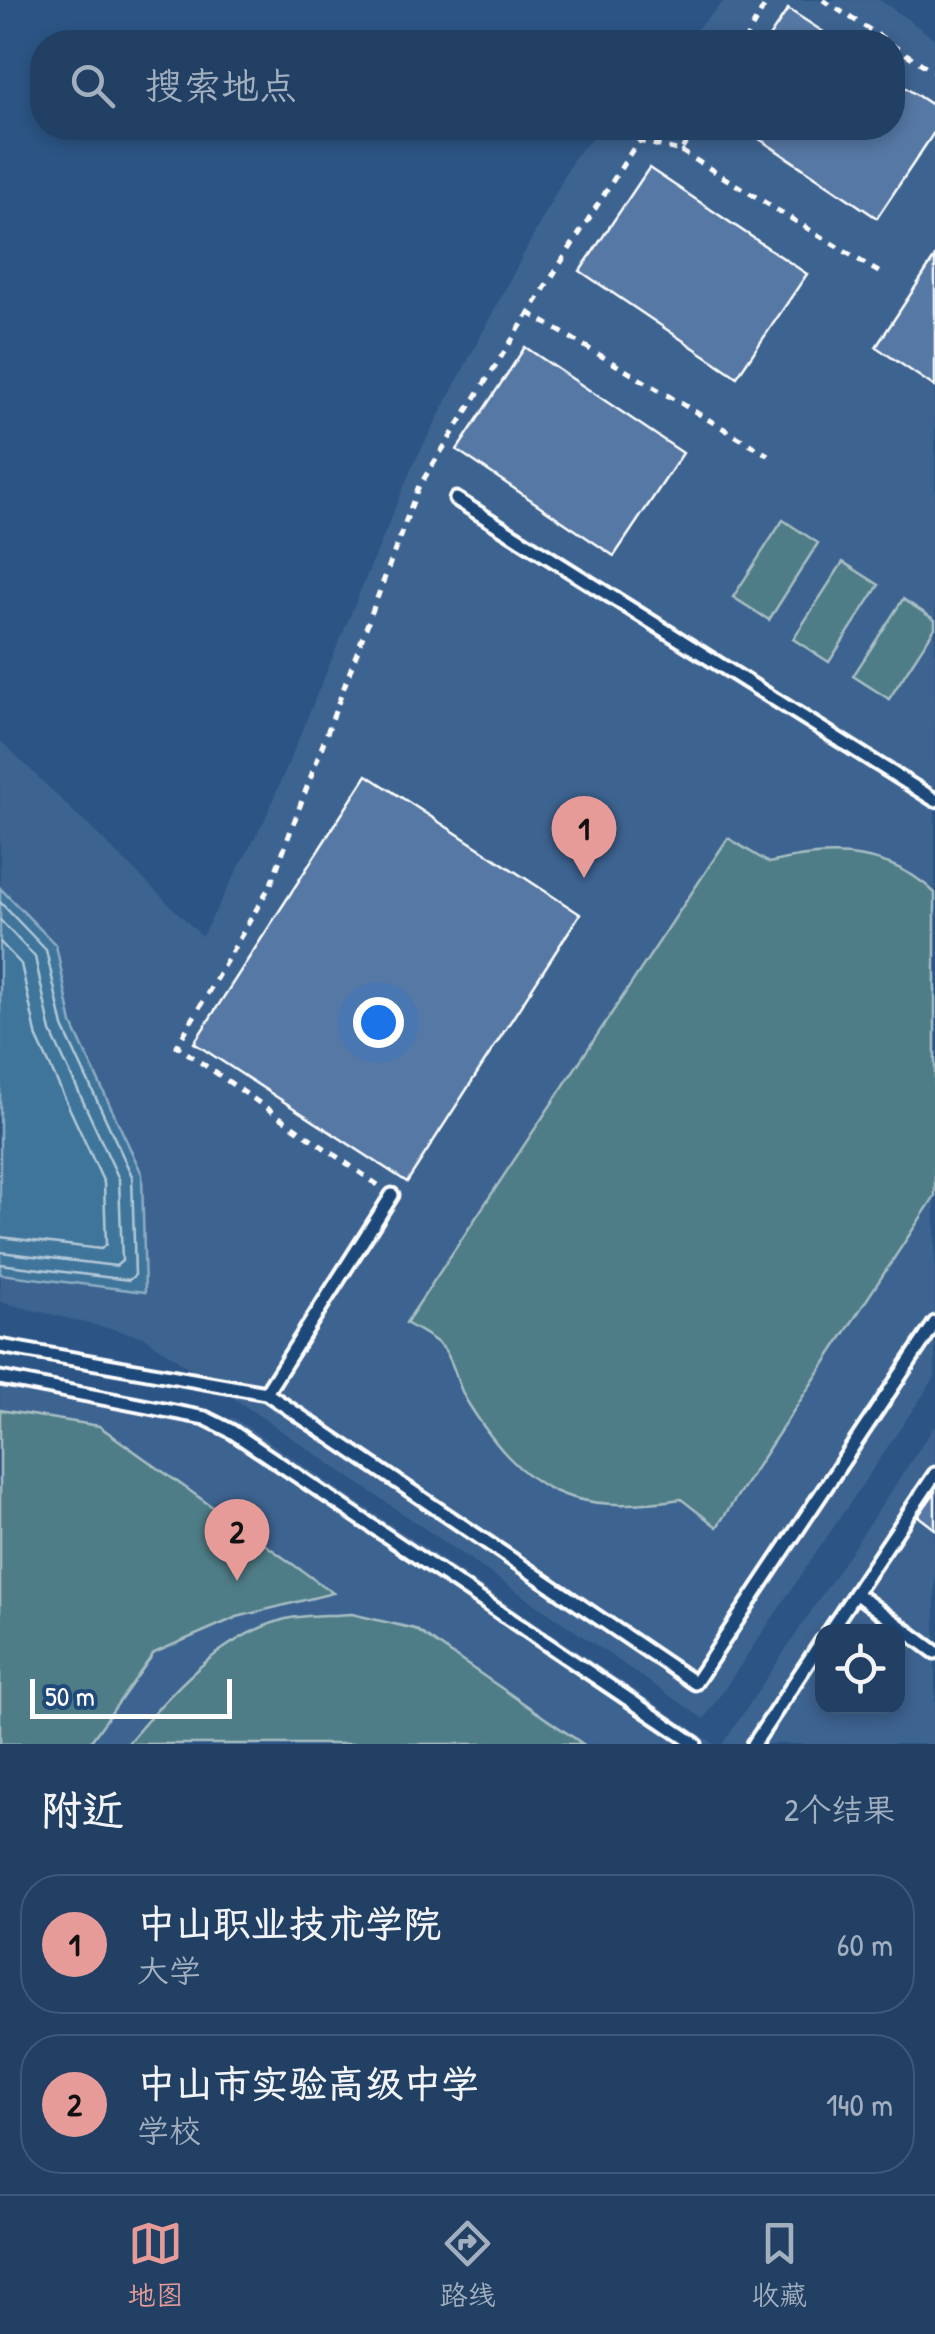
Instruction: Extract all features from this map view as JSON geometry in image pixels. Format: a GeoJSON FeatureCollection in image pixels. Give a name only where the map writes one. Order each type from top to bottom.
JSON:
{"type":"FeatureCollection","features":[{"type":"Feature","properties":{"kind":"lane"},"geometry":{"type":"LineString","coordinates":[[456,499],[935,800]]}},
{"type":"Feature","properties":{"kind":"lane"},"geometry":{"type":"LineString","coordinates":[[266,1393],[392,1195]]}},
{"type":"Feature","properties":{"kind":"lane"},"geometry":{"type":"LineString","coordinates":[[0,1346],[266,1393],[695,1683],[935,1323]]}},
{"type":"Feature","properties":{"kind":"lane"},"geometry":{"type":"LineString","coordinates":[[0,1378],[206,1418],[694,1744]]}},
{"type":"Feature","properties":{"kind":"lane"},"geometry":{"type":"LineString","coordinates":[[834,1624],[935,1474]]}},
{"type":"Feature","properties":{"kind":"lane"},"geometry":{"type":"LineString","coordinates":[[855,1593],[935,1652]]}},
{"type":"Feature","properties":{"kind":"lane"},"geometry":{"type":"LineString","coordinates":[[754,1744],[815,1652]]}},
{"type":"Feature","properties":{"kind":"path"},"geometry":{"type":"LineString","coordinates":[[751,30],[768,0]]}},
{"type":"Feature","properties":{"kind":"path"},"geometry":{"type":"LineString","coordinates":[[823,0],[869,30]]}},
{"type":"Feature","properties":{"kind":"path"},"geometry":{"type":"LineString","coordinates":[[905,53],[935,72]]}},
{"type":"Feature","properties":{"kind":"path"},"geometry":{"type":"LineString","coordinates":[[392,1195],[178,1046],[271,884],[418,488],[638,140],[681,151],[885,276]]}},
{"type":"Feature","properties":{"kind":"path"},"geometry":{"type":"LineString","coordinates":[[681,151],[687,140]]}},
{"type":"Feature","properties":{"kind":"path"},"geometry":{"type":"LineString","coordinates":[[529,313],[768,455]]}},
{"type":"Feature","properties":{"kind":"shaded area"},"geometry":{"type":"Polygon","coordinates":[[[725,0],[880,0],[935,39],[935,1377],[704,1719],[144,1337],[0,1302],[0,740],[202,936],[265,819],[413,465],[575,156],[590,140],[905,140],[905,30],[696,30],[725,0]]]}},
{"type":"Feature","properties":{"kind":"shaded area"},"geometry":{"type":"Polygon","coordinates":[[[0,1374],[235,1419],[714,1744],[0,1744],[0,1374]]]}},
{"type":"Feature","properties":{"kind":"shaded area"},"geometry":{"type":"Polygon","coordinates":[[[935,1425],[935,1744],[723,1744],[935,1425]]]}},
{"type":"Feature","properties":{"kind":"green space"},"geometry":{"type":"Polygon","coordinates":[[[783,520],[818,543],[769,620],[733,597],[783,520]]]}},
{"type":"Feature","properties":{"kind":"green space"},"geometry":{"type":"Polygon","coordinates":[[[843,562],[879,585],[829,662],[793,639],[843,562]]]}},
{"type":"Feature","properties":{"kind":"green space"},"geometry":{"type":"Polygon","coordinates":[[[903,599],[935,620],[935,628],[889,699],[853,676],[903,599]]]}},
{"type":"Feature","properties":{"kind":"green space"},"geometry":{"type":"Polygon","coordinates":[[[728,838],[769,863],[835,854],[878,860],[917,878],[935,893],[935,1196],[717,1527],[681,1499],[609,1504],[580,1500],[530,1476],[486,1430],[465,1398],[444,1349],[406,1323],[728,838]]]}},
{"type":"Feature","properties":{"kind":"green space"},"geometry":{"type":"Polygon","coordinates":[[[0,1410],[99,1426],[333,1593],[237,1617],[154,1653],[89,1744],[0,1744],[0,1410]]]}},
{"type":"Feature","properties":{"kind":"green space"},"geometry":{"type":"Polygon","coordinates":[[[352,1614],[415,1629],[583,1744],[127,1744],[196,1670],[236,1641],[282,1620],[352,1614]]]}},
{"type":"Feature","properties":{"kind":"water"},"geometry":{"type":"Polygon","coordinates":[[[0,888],[56,945],[72,1024],[142,1174],[145,1292],[0,1274],[0,888]]]}},
{"type":"Feature","properties":{"kind":"building"},"geometry":{"type":"Polygon","coordinates":[[[788,9],[820,30],[774,30],[788,9]]]}},
{"type":"Feature","properties":{"kind":"building"},"geometry":{"type":"Polygon","coordinates":[[[905,87],[935,107],[935,131],[877,218],[761,140],[905,140],[905,87]]]}},
{"type":"Feature","properties":{"kind":"building"},"geometry":{"type":"Polygon","coordinates":[[[649,168],[807,274],[737,377],[580,271],[649,168]]]}},
{"type":"Feature","properties":{"kind":"building"},"geometry":{"type":"Polygon","coordinates":[[[935,257],[935,387],[876,347],[935,257]]]}},
{"type":"Feature","properties":{"kind":"building"},"geometry":{"type":"Polygon","coordinates":[[[525,347],[683,453],[614,556],[457,450],[525,347]]]}},
{"type":"Feature","properties":{"kind":"building"},"geometry":{"type":"Polygon","coordinates":[[[367,775],[580,914],[407,1182],[194,1043],[367,775]]]}},
{"type":"Feature","properties":{"kind":"building"},"geometry":{"type":"Polygon","coordinates":[[[935,1492],[935,1529],[918,1516],[935,1492]]]}},
{"type":"Feature","properties":{"kind":"place","name":"中山职业技术学院"},"geometry":{"type":"Point","coordinates":[584,878]}},
{"type":"Feature","properties":{"kind":"place","name":"中山市实验高级中学"},"geometry":{"type":"Point","coordinates":[237,1581]}}]}
